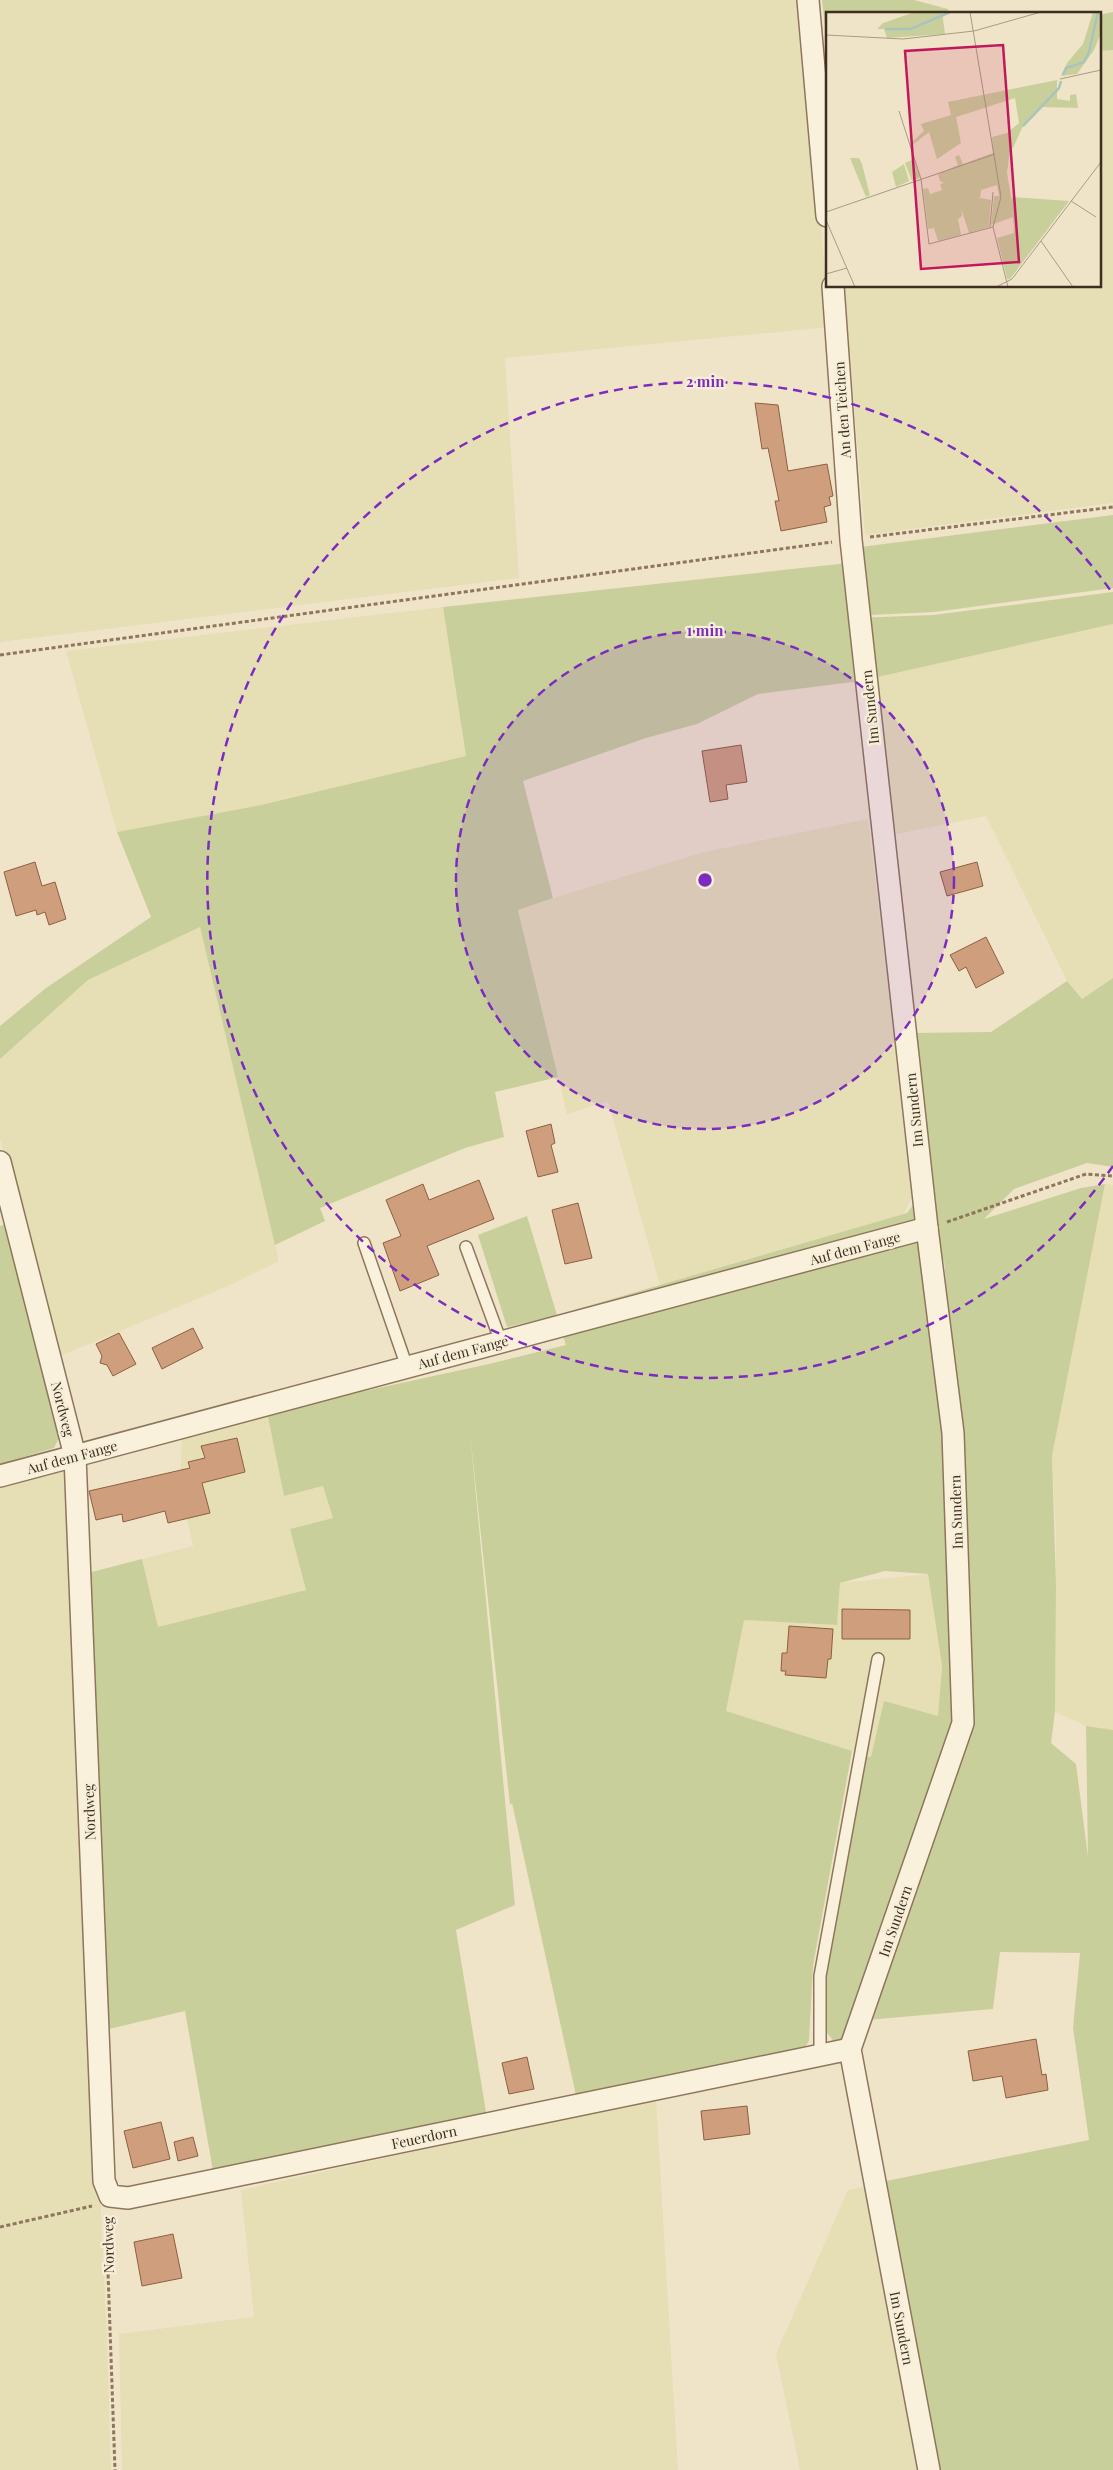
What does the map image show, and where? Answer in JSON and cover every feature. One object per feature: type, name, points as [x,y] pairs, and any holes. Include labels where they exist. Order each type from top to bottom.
[{"type":"street","points":[[808,0],[826,205]]},
{"type":"street","name":"An den Teichen","points":[[833,288],[851,537]]},
{"type":"street","name":"Im Sundern","points":[[851,537],[927,1228],[953,1433],[964,1723],[850,2049],[929,2470]]},
{"type":"street","name":"Nordweg","points":[[0,1162],[75,1456],[104,2181],[110,2196]]},
{"type":"street","name":"Auf dem Fange","points":[[0,1476],[927,1228]]},
{"type":"street","name":"Feuerdorn","points":[[110,2196],[128,2198],[850,2049]]},
{"type":"lane","points":[[364,1243],[407,1367]]},
{"type":"lane","points":[[466,1247],[501,1342]]},
{"type":"lane","points":[[820,2056],[820,1976],[878,1659]]},
{"type":"path","points":[[0,655],[851,537],[1113,507]]},
{"type":"path","points":[[927,1228],[1086,1174],[1113,1176]]},
{"type":"path","points":[[0,2227],[86,2209],[110,2196]]},
{"type":"path","name":"Nordweg","points":[[110,2196],[106,2218],[115,2470]]},
{"type":"shaded area","points":[[0,0],[800,0],[830,327],[505,358],[519,578],[0,642]]},
{"type":"shaded area","points":[[1113,50],[1113,503],[865,535],[844,288],[1100,288],[1100,51]]},
{"type":"shaded area","points":[[443,607],[466,756],[261,805],[117,832],[66,651]]},
{"type":"shaded area","points":[[1113,624],[1113,978],[1082,999],[1067,981],[986,816],[887,836],[873,678]]},
{"type":"shaded area","points":[[868,819],[913,1194],[904,1214],[660,1285],[608,1101],[567,1114],[518,909],[704,852]]},
{"type":"shaded area","points":[[200,927],[279,1261],[226,1287],[55,1358],[0,1139],[0,1059],[88,980]]},
{"type":"shaded area","points":[[1105,1184],[1113,1185],[1113,1730],[1086,1726],[1055,1712],[1056,1537],[1052,1456]]},
{"type":"shaded area","points":[[267,1412],[284,1496],[324,1486],[333,1518],[290,1529],[306,1590],[158,1627],[142,1559],[193,1546],[180,1487],[182,1434]]},
{"type":"shaded area","points":[[65,1470],[107,2337],[111,2470],[0,2470],[0,1487]]},
{"type":"shaded area","points":[[928,1574],[942,1666],[938,1716],[871,1757],[726,1711],[744,1620],[837,1625],[840,1583]]},
{"type":"shaded area","points":[[656,2098],[678,2470],[122,2470],[119,2334],[254,2317],[241,2190]]},
{"type":"shaded area","points":[[864,2187],[917,2470],[800,2470],[776,2354],[848,2190]]},
{"type":"green space","points":[[822,0],[914,0],[948,9],[949,12],[826,12],[826,35]]},
{"type":"green space","points":[[1113,12],[1113,50],[1100,51],[1100,15]]},
{"type":"green space","points":[[1113,515],[1113,588],[934,612],[870,615],[860,547]]},
{"type":"green space","points":[[848,563],[854,618],[933,615],[1113,592],[1113,624],[860,681],[758,694],[697,724],[646,738],[523,781],[553,898],[518,910],[558,1077],[495,1092],[504,1137],[465,1148],[320,1208],[325,1221],[275,1245],[200,927],[88,980],[0,1059],[0,1026],[46,988],[151,917],[117,832],[261,805],[466,756],[443,607]]},
{"type":"green space","points":[[1113,978],[1113,1167],[1087,1163],[1014,1189],[984,1219],[1081,1188],[1105,1184],[1052,1456],[1056,1586],[1055,1712],[1051,1743],[1076,1764],[1088,1857],[1086,1726],[1113,1730],[1113,2470],[939,2470],[886,2181],[1089,2140],[1073,2028],[1080,1953],[1000,1952],[993,2009],[867,2020],[854,2018],[837,2045],[827,2033],[825,1981],[863,1756],[871,1757],[884,1701],[938,1716],[942,1666],[928,1574],[885,1571],[840,1583],[837,1625],[744,1620],[726,1711],[852,1751],[813,1966],[809,2041],[801,2053],[577,2100],[512,1803],[510,1805],[470,1433],[515,1905],[456,1930],[487,2118],[213,2171],[185,2011],[109,2029],[88,1573],[142,1559],[158,1627],[306,1590],[290,1529],[333,1518],[323,1486],[284,1496],[267,1412],[489,1364],[566,1345],[556,1316],[507,1327],[478,1235],[527,1216],[557,1315],[907,1213],[932,1181],[912,1033],[991,1032],[1067,981],[1082,999]],"holes":[[[944,1260],[960,1441],[929,1281]]]},
{"type":"green space","points":[[10,1222],[61,1434],[54,1448],[0,1464],[0,1226]]},
{"type":"building","points":[[755,403],[778,405],[788,471],[827,464],[833,496],[829,497],[831,505],[824,507],[827,522],[781,531],[775,501],[779,501],[768,448],[762,449]]},
{"type":"building","points":[[741,745],[747,782],[726,785],[728,799],[710,802],[702,751]]},
{"type":"building","points":[[35,862],[42,886],[55,882],[66,919],[49,925],[45,912],[37,915],[36,910],[16,916],[4,872]]},
{"type":"building","points":[[977,862],[983,886],[947,896],[940,872]]},
{"type":"building","points":[[986,937],[1004,973],[976,988],[966,967],[959,971],[950,955]]},
{"type":"building","points":[[551,1124],[555,1143],[551,1145],[558,1172],[538,1177],[526,1131]]},
{"type":"building","points":[[479,1180],[494,1219],[427,1246],[439,1275],[400,1291],[383,1243],[401,1236],[386,1200],[423,1184],[429,1200]]},
{"type":"building","points":[[578,1203],[592,1258],[565,1264],[552,1210]]},
{"type":"building","points":[[193,1328],[203,1348],[162,1369],[152,1348]]},
{"type":"building","points":[[119,1333],[136,1364],[113,1376],[107,1365],[100,1363],[102,1356],[96,1344]]},
{"type":"building","points":[[237,1438],[245,1472],[202,1483],[210,1513],[168,1523],[165,1511],[123,1522],[122,1514],[96,1520],[89,1491],[190,1468],[188,1462],[205,1458],[201,1446]]},
{"type":"building","points":[[842,1609],[910,1610],[910,1639],[842,1639]]},
{"type":"building","points":[[789,1626],[833,1629],[831,1659],[828,1659],[826,1678],[785,1675],[786,1671],[781,1671],[782,1653],[787,1653]]},
{"type":"building","points":[[1036,2039],[1042,2075],[1046,2074],[1048,2090],[1006,2098],[1002,2076],[973,2081],[968,2051]]},
{"type":"building","points":[[527,2057],[534,2089],[509,2094],[502,2063]]},
{"type":"building","points":[[747,2106],[750,2134],[704,2140],[701,2111]]},
{"type":"building","points":[[161,2122],[170,2159],[133,2168],[124,2131]]},
{"type":"building","points":[[193,2137],[198,2156],[178,2161],[174,2142]]},
{"type":"building","points":[[173,2234],[182,2278],[142,2286],[134,2242]]}]
